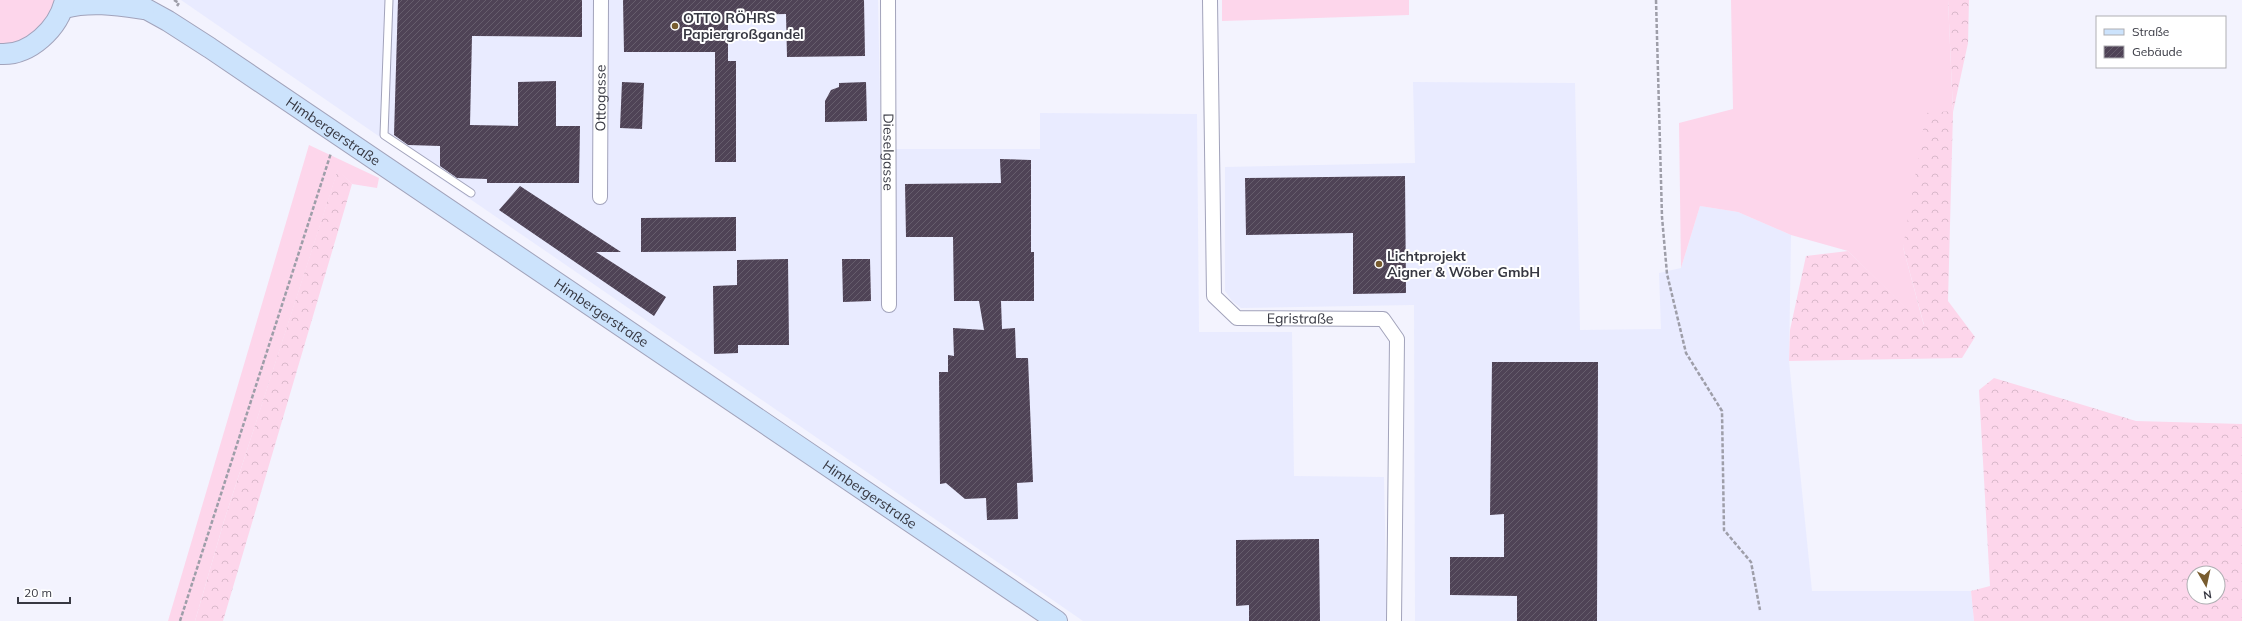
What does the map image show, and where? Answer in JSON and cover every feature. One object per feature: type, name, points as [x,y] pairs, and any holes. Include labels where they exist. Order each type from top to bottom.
[{"type":"street","name":"Ottogasse","points":[[600,197],[601,0]]},
{"type":"street","name":"Dieselgasse","points":[[888,0],[889,305]]},
{"type":"street","name":"Egristraße","points":[[1210,0],[1214,296],[1237,318],[1383,319],[1397,338],[1394,621]]},
{"type":"street","name":"Himbergerstraße","points":[[65,4],[137,4],[168,20],[1057,621]]},
{"type":"street","points":[[0,54],[23,49],[40,40],[54,26],[65,4]]},
{"type":"lane","points":[[389,0],[384,135],[471,193]]},
{"type":"path","points":[[1656,0],[1662,217],[1667,274],[1686,353],[1722,411],[1724,530],[1751,562],[1760,610]]},
{"type":"path","points":[[180,621],[332,150]]},
{"type":"shaded area","points":[[181,0],[878,0],[881,149],[1040,149],[1040,113],[1197,114],[1199,332],[1292,332],[1294,476],[1384,477],[1387,621],[1083,621]]},
{"type":"shaded area","points":[[1413,82],[1575,83],[1580,330],[1661,329],[1659,273],[1681,268],[1700,206],[1738,212],[1791,235],[1789,361],[1812,591],[1971,591],[1974,621],[1415,621],[1414,305],[1241,308],[1232,301],[1225,291],[1225,167],[1415,163]]},
{"type":"green space","points":[[0,0],[58,0],[50,19],[19,43],[0,46]]},
{"type":"green space","points":[[1222,0],[1409,0],[1409,15],[1222,21]]},
{"type":"green space","points":[[1731,0],[1948,0],[1953,112],[1903,247],[1924,326],[1848,251],[1791,235],[1738,212],[1700,206],[1681,268],[1679,123],[1733,109]]},
{"type":"green space","points":[[1948,0],[1969,0],[1968,43],[1953,112],[1948,301],[1975,337],[1962,358],[1789,361],[1790,330],[1806,256],[1848,251],[1924,325],[1903,247],[1926,113],[1953,111]]},
{"type":"green space","points":[[309,145],[379,178],[377,188],[352,184],[338,170],[224,521],[195,621],[168,621]]},
{"type":"green space","points":[[338,169],[352,184],[223,621],[195,621],[224,521]]},
{"type":"green space","points":[[1994,378],[2136,421],[2242,424],[2242,621],[1974,621],[1971,591],[1990,586],[1979,390]]},
{"type":"building","points":[[398,0],[582,0],[582,37],[472,36],[470,125],[518,126],[518,82],[556,81],[556,126],[580,126],[579,183],[487,183],[487,179],[457,178],[440,166],[440,146],[408,145],[394,135]]},
{"type":"building","points":[[623,0],[864,0],[865,56],[787,57],[786,14],[728,15],[728,61],[736,61],[736,162],[715,162],[715,52],[624,52]]},
{"type":"building","points":[[622,82],[644,83],[642,129],[620,128]]},
{"type":"building","points":[[866,82],[867,121],[825,122],[825,101],[831,90],[839,87],[839,83]]},
{"type":"building","points":[[1000,159],[1031,160],[1031,252],[1034,252],[1034,301],[1001,301],[1002,329],[1015,328],[1016,358],[1028,358],[1033,482],[1017,483],[1018,519],[987,520],[986,498],[965,499],[946,483],[940,484],[939,372],[948,372],[948,355],[954,356],[953,328],[984,330],[979,301],[954,301],[953,237],[906,237],[905,184],[1001,183]]},
{"type":"building","name":"Lichtprojekt Aigner & Wöber GmbH","points":[[1405,176],[1406,293],[1353,294],[1353,233],[1246,235],[1245,178]]},
{"type":"building","points":[[520,186],[621,252],[596,252],[666,297],[654,316],[499,210]]},
{"type":"building","points":[[736,217],[736,251],[641,252],[641,218]]},
{"type":"building","points":[[788,259],[789,345],[738,345],[738,353],[714,354],[713,286],[737,285],[737,260]]},
{"type":"building","points":[[842,259],[870,259],[871,301],[843,302]]},
{"type":"building","points":[[1492,362],[1598,362],[1597,621],[1517,621],[1517,596],[1450,595],[1450,557],[1504,557],[1504,514],[1490,515]]},
{"type":"building","points":[[1319,539],[1320,621],[1249,621],[1249,605],[1236,606],[1236,540]]},
{"type":"place","name":"OTTO RÖHRS Papiergroßgandel","points":[[675,26]]},
{"type":"place","name":"Lichtprojekt Aigner & Wöber GmbH","points":[[1379,264]]}]
